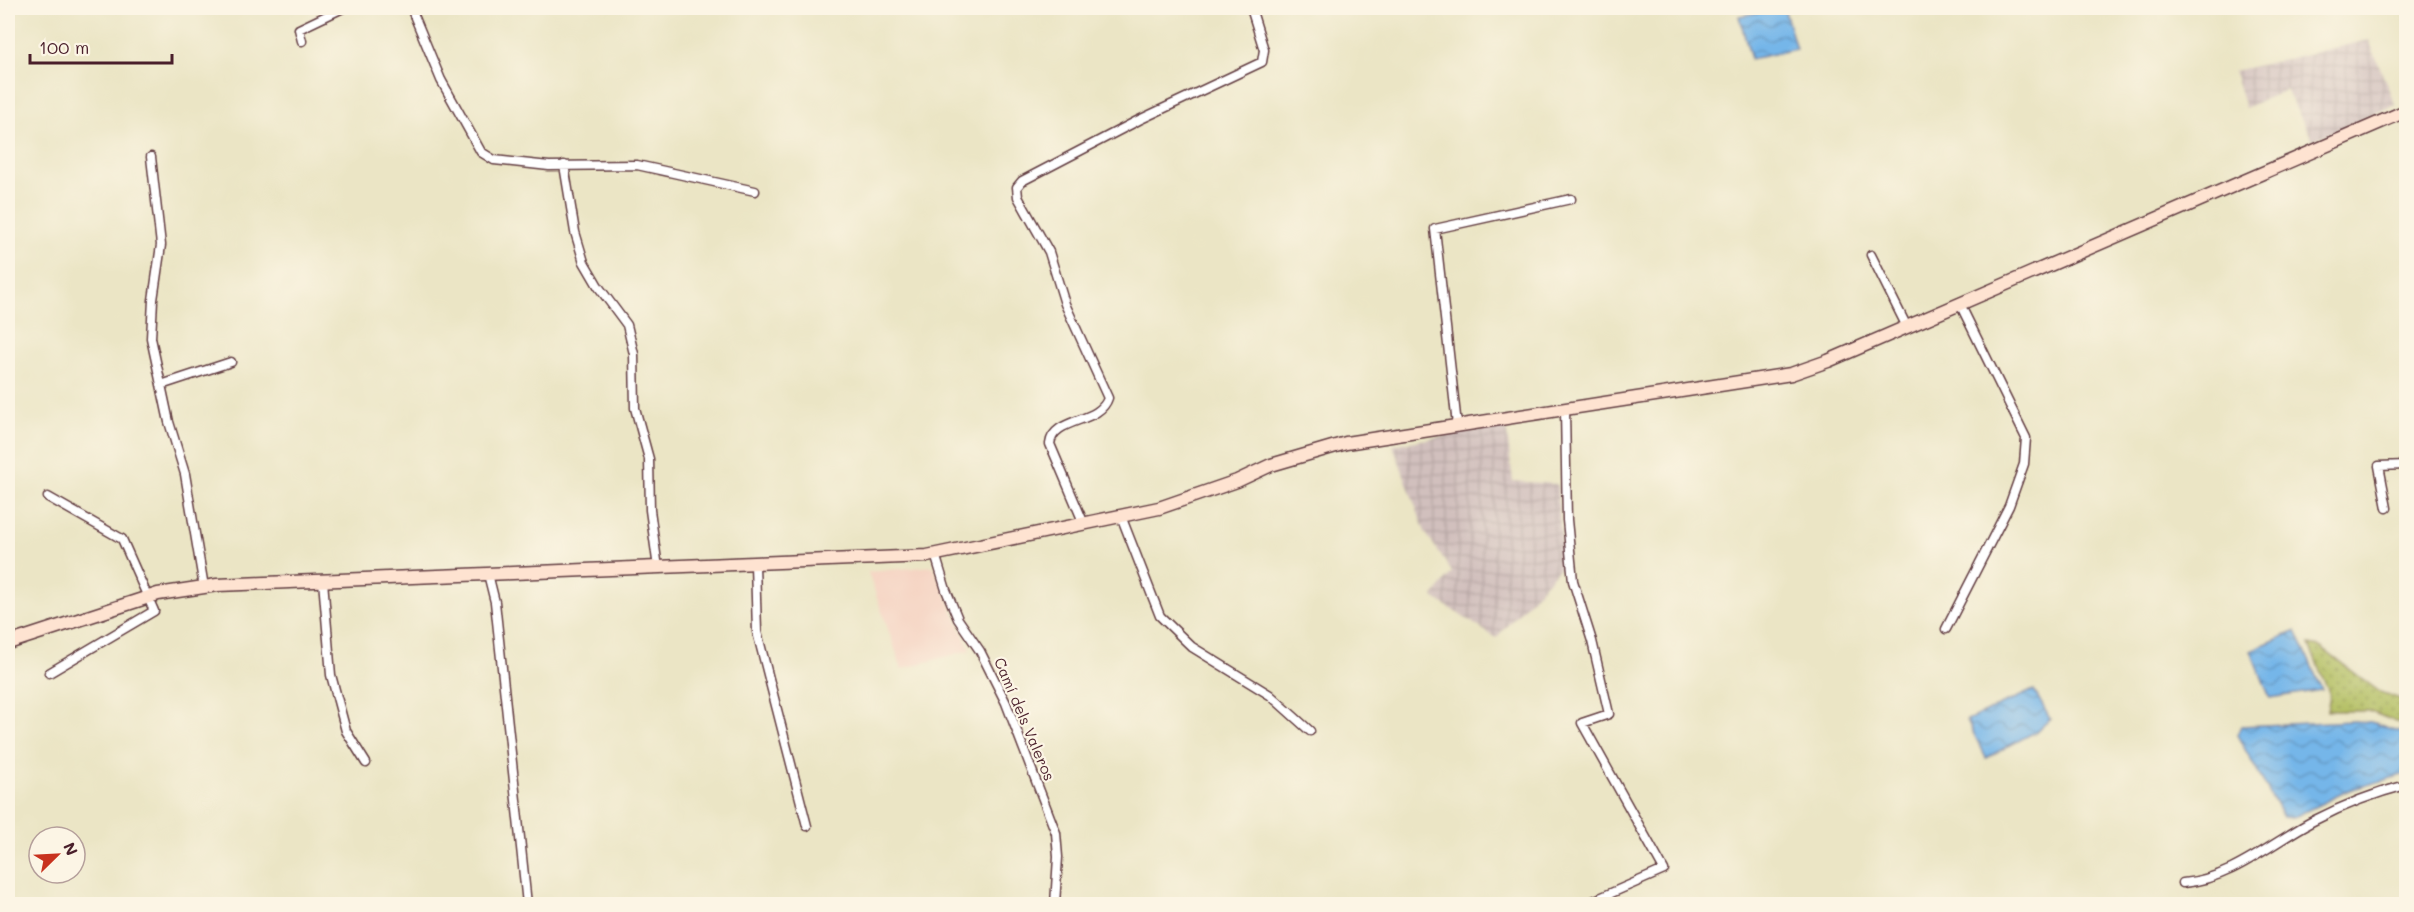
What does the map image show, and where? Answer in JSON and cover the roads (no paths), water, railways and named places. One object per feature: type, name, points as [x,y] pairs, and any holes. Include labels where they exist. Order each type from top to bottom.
[{"type":"main road","points":[[8,643],[150,597],[204,587],[323,580],[755,564],[935,554],[1121,516],[1195,496],[1311,451],[1356,441],[1791,374],[1828,361],[2406,111]]},
{"type":"street","points":[[302,41],[299,29],[343,8]]},
{"type":"street","points":[[411,8],[441,80],[481,152],[494,160],[564,165],[637,165],[755,191]]},
{"type":"street","points":[[1084,524],[1050,444],[1051,436],[1097,413],[1105,407],[1108,398],[1065,304],[1049,252],[1018,197],[1017,187],[1022,181],[1139,120],[1262,62],[1264,50],[1251,8]]},
{"type":"street","points":[[151,157],[161,245],[153,300],[152,338],[169,422],[185,474],[204,587]]},
{"type":"street","points":[[564,165],[575,231],[584,262],[598,286],[627,325],[630,335],[634,354],[635,408],[649,459],[650,510],[658,568]]},
{"type":"street","points":[[1456,425],[1435,229],[1571,199]]},
{"type":"street","points":[[1871,255],[1907,327]]},
{"type":"street","points":[[1946,629],[2009,506],[2024,464],[2026,438],[1960,304]]},
{"type":"street","points":[[161,385],[231,362]]},
{"type":"street","points":[[1565,410],[1567,520],[1573,581],[1592,641],[1609,714],[1582,723],[1664,870],[1586,904]]},
{"type":"street","points":[[2387,508],[2379,466],[2406,465]]},
{"type":"street","points":[[48,497],[122,539],[150,597],[154,611],[49,673]]},
{"type":"street","points":[[1121,516],[1160,616],[1192,647],[1270,695],[1310,731]]},
{"type":"street","name":"Camí dels Valeros","points":[[935,554],[958,619],[980,651],[1006,703],[1056,833],[1058,857],[1055,904]]},
{"type":"street","points":[[755,564],[756,632],[807,826]]},
{"type":"street","points":[[488,574],[495,602],[527,904]]},
{"type":"street","points":[[323,580],[331,675],[346,731],[366,763]]},
{"type":"street","points":[[2182,884],[2196,882],[2249,862],[2315,820],[2361,800],[2406,785]]},
{"type":"water","points":[[1784,8],[1796,49],[1751,59],[1739,16]]},
{"type":"water","points":[[2296,631],[2322,690],[2270,698],[2251,650]]},
{"type":"water","points":[[2034,690],[2050,719],[2037,731],[1986,758],[1967,720]]},
{"type":"water","points":[[2371,722],[2406,734],[2406,774],[2349,790],[2292,818],[2283,817],[2237,735],[2241,726]]}]
